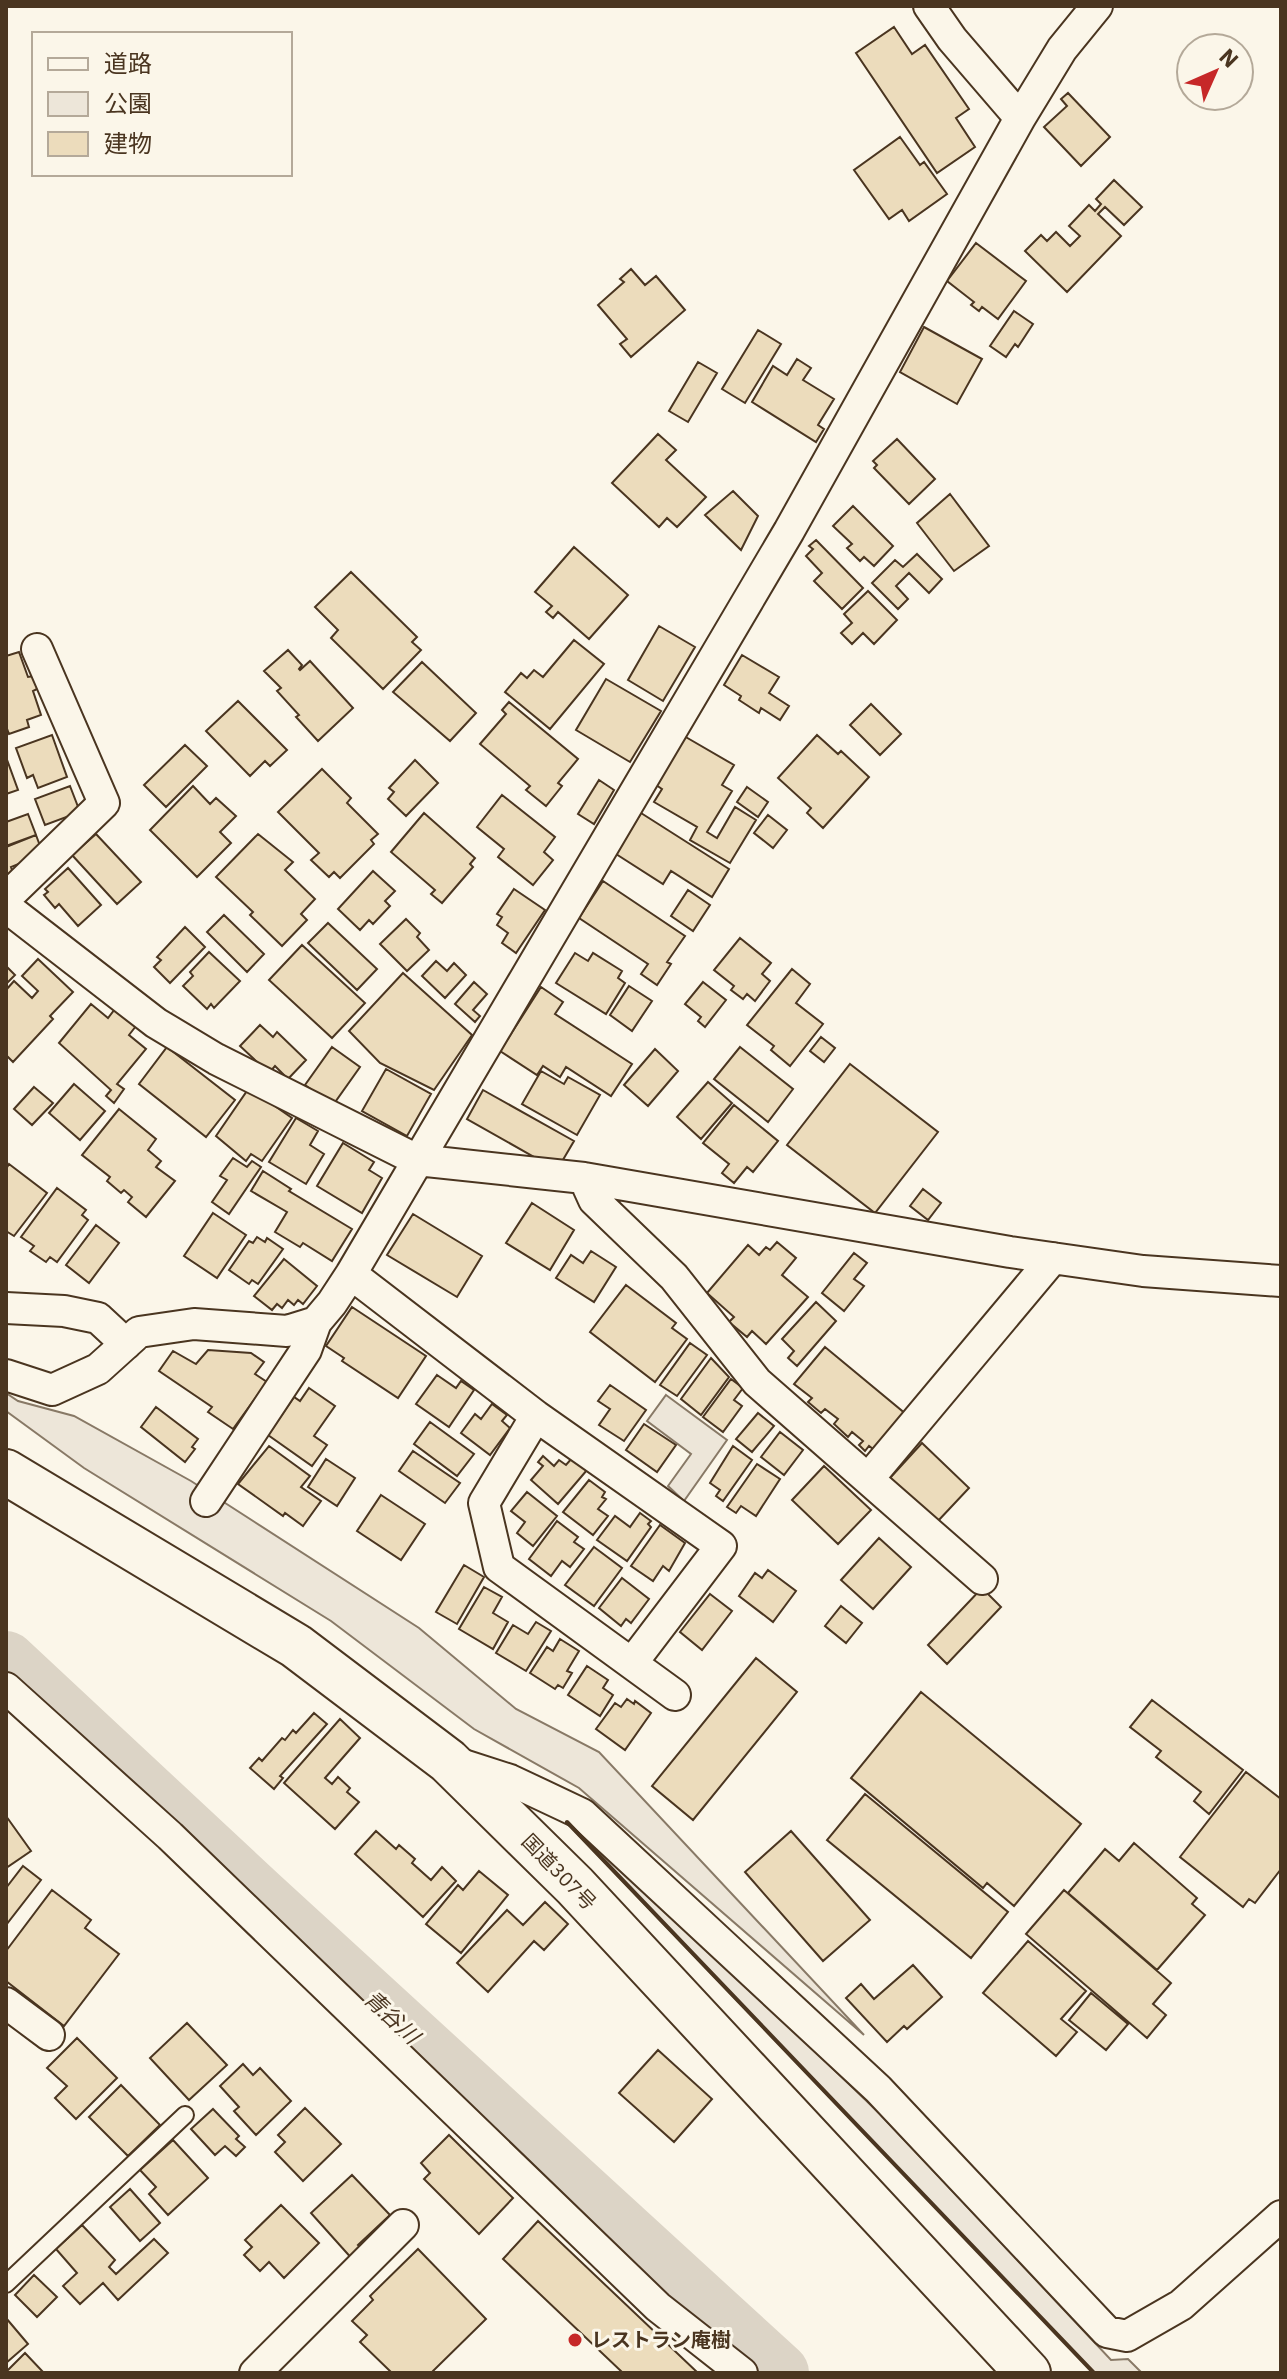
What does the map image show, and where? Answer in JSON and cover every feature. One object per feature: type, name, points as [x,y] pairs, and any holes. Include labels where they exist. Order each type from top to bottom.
[{"type":"highway","name":"国道307号","points":[[6,1472],[296,1646],[448,1761],[575,1886],[1028,2373]]},
{"type":"street","points":[[929,6],[952,39],[1020,118]]},
{"type":"street","points":[[206,1501],[306,1350],[316,1322],[351,1274],[781,544],[1020,118],[1062,49],[1097,6]]},
{"type":"street","points":[[6,898],[104,803],[37,649]]},
{"type":"street","points":[[6,907],[156,1023],[216,1059],[417,1160],[584,1178],[1143,1271],[1281,1281]]},
{"type":"street","points":[[584,1178],[594,1200],[674,1277],[757,1382],[982,1579]]},
{"type":"street","points":[[868,1479],[1053,1258]]},
{"type":"street","points":[[351,1274],[536,1416],[721,1546],[632,1663]]},
{"type":"street","points":[[6,1308],[64,1311],[98,1318],[126,1344]]},
{"type":"street","points":[[6,1375],[52,1390],[98,1369],[139,1332],[194,1324],[287,1331],[316,1322]]},
{"type":"street","points":[[536,1416],[484,1503],[499,1567],[675,1695]]},
{"type":"street","points":[[6,1688],[170,1836],[658,2307],[742,2373]]},
{"type":"street","points":[[448,1761],[510,1780],[582,1814],[878,2089],[1107,2332],[1127,2336],[1181,2305],[1281,2216]]},
{"type":"street","points":[[6,2003],[49,2035]]},
{"type":"street","points":[[255,2373],[403,2225]]},
{"type":"lane","points":[[6,2284],[185,2115]]},
{"type":"green space","points":[[6,1393],[18,1401],[74,1416],[191,1481],[419,1628],[516,1709],[599,1752],[864,2035],[579,1788],[474,1729],[331,1621],[84,1468],[6,1411]]},
{"type":"green space","points":[[666,1395],[727,1440],[684,1501],[668,1486],[691,1454],[647,1421]]},
{"type":"green space","points":[[567,1823],[603,1847],[879,2113],[1111,2360],[1128,2359],[1142,2373],[1094,2373]]},
{"type":"building","points":[[894,27],[912,54],[925,45],[969,109],[956,118],[975,147],[937,173],[856,53]]},
{"type":"building","points":[[1068,93],[1110,137],[1081,166],[1044,127],[1067,106],[1061,99]]},
{"type":"building","points":[[900,137],[920,165],[924,162],[947,194],[909,221],[902,210],[889,219],[854,170]]},
{"type":"building","points":[[1114,180],[1142,207],[1124,225],[1105,207],[1098,214],[1121,236],[1067,292],[1025,251],[1041,235],[1047,241],[1056,232],[1070,246],[1080,236],[1069,226],[1089,205],[1095,211],[1101,204],[1096,199]]},
{"type":"building","points":[[976,243],[1026,281],[998,319],[982,307],[979,311],[971,305],[974,302],[947,281]]},
{"type":"building","points":[[631,269],[645,285],[656,276],[685,310],[631,357],[620,344],[627,339],[598,305],[624,282],[620,279]]},
{"type":"building","points":[[1014,311],[1033,324],[1018,347],[1015,344],[1006,357],[990,346]]},
{"type":"building","points":[[924,327],[982,359],[957,404],[900,372]]},
{"type":"building","points":[[758,330],[781,344],[745,403],[722,389]]},
{"type":"building","points":[[797,359],[811,368],[803,380],[834,399],[818,425],[824,429],[816,442],[752,402],[773,366],[787,375]]},
{"type":"building","points":[[698,362],[717,373],[688,422],[669,411]]},
{"type":"building","points":[[658,434],[676,450],[666,460],[706,497],[677,527],[667,518],[659,527],[612,483]]},
{"type":"building","points":[[897,439],[935,479],[909,504],[874,468],[877,465],[873,461]]},
{"type":"building","points":[[733,491],[758,516],[741,550],[705,515]]},
{"type":"building","points":[[950,494],[989,546],[954,571],[917,523]]},
{"type":"building","points":[[853,506],[893,546],[874,566],[864,557],[860,561],[847,548],[852,544],[833,526]]},
{"type":"building","points":[[816,540],[863,588],[842,609],[814,581],[822,573],[806,556],[813,549],[809,546]]},
{"type":"building","points":[[574,547],[628,595],[589,639],[558,612],[553,618],[546,612],[552,606],[535,592]]},
{"type":"building","points":[[917,554],[942,579],[929,593],[909,573],[896,586],[908,599],[898,609],[872,583],[895,560],[903,567]]},
{"type":"building","points":[[351,572],[417,637],[412,642],[421,650],[383,689],[331,638],[338,630],[315,607]]},
{"type":"building","points":[[868,591],[897,620],[874,644],[863,633],[852,644],[841,633],[852,623],[844,614]]},
{"type":"building","points":[[659,626],[695,647],[663,701],[628,680]]},
{"type":"building","points":[[574,640],[604,664],[550,729],[505,692],[521,673],[527,678],[534,670],[543,677]]},
{"type":"building","points":[[288,650],[302,665],[300,670],[310,661],[353,708],[318,741],[277,691],[281,688],[264,671]]},
{"type":"building","points":[[19,652],[28,677],[34,676],[39,688],[33,691],[41,715],[27,720],[29,727],[9,734],[6,726],[6,656]]},
{"type":"building","points":[[742,655],[779,677],[769,693],[789,706],[780,720],[761,708],[759,713],[724,685]]},
{"type":"building","points":[[422,662],[476,713],[450,741],[393,692]]},
{"type":"building","points":[[606,679],[661,711],[630,762],[576,730]]},
{"type":"building","points":[[238,701],[287,750],[270,766],[265,761],[250,776],[206,731]]},
{"type":"building","points":[[509,702],[578,759],[558,783],[562,786],[546,806],[526,790],[530,786],[480,744],[506,714],[502,710]]},
{"type":"building","points":[[871,704],[901,734],[880,755],[850,725]]},
{"type":"building","points":[[52,735],[67,777],[38,788],[33,775],[27,778],[16,748]]},
{"type":"building","points":[[817,735],[838,754],[841,751],[869,777],[823,828],[807,813],[811,808],[778,778]]},
{"type":"building","points":[[684,736],[734,765],[722,785],[732,791],[707,832],[717,838],[735,807],[756,820],[730,863],[690,840],[697,827],[654,802],[662,789],[656,785]]},
{"type":"building","points":[[185,745],[207,766],[166,807],[144,785]]},
{"type":"building","points":[[6,757],[18,790],[6,794]]},
{"type":"building","points":[[415,760],[438,783],[406,816],[388,799],[394,792],[389,788]]},
{"type":"building","points":[[322,769],[351,798],[347,803],[378,834],[371,840],[374,844],[340,878],[334,872],[329,877],[311,860],[319,853],[278,812]]},
{"type":"building","points":[[599,780],[614,790],[594,824],[578,814]]},
{"type":"building","points":[[70,786],[80,812],[45,825],[35,799]]},
{"type":"building","points":[[193,786],[210,804],[216,798],[236,816],[220,832],[231,843],[197,877],[150,830]]},
{"type":"building","points":[[747,787],[768,802],[758,817],[737,802]]},
{"type":"building","points":[[502,795],[555,837],[544,852],[553,860],[533,885],[498,857],[504,849],[477,827]]},
{"type":"building","points":[[424,813],[475,858],[470,864],[473,867],[442,903],[431,894],[435,890],[391,852]]},
{"type":"building","points":[[641,813],[729,869],[712,897],[671,871],[663,884],[616,854]]},
{"type":"building","points":[[28,814],[36,835],[6,846],[6,822]]},
{"type":"building","points":[[768,815],[787,830],[773,848],[754,833]]},
{"type":"building","points":[[96,834],[141,882],[117,904],[72,855]]},
{"type":"building","points":[[258,834],[293,862],[285,870],[315,899],[301,914],[307,920],[282,946],[250,915],[253,912],[216,877]]},
{"type":"building","points":[[36,835],[43,854],[11,867],[14,876],[6,879],[6,847]]},
{"type":"building","points":[[68,868],[101,905],[78,926],[59,904],[55,908],[44,895],[48,892],[45,889]]},
{"type":"building","points":[[373,871],[395,891],[385,901],[390,906],[373,924],[369,920],[360,930],[338,909]]},
{"type":"building","points":[[603,881],[685,936],[667,962],[671,964],[657,985],[641,974],[648,964],[579,918]]},
{"type":"building","points":[[514,889],[545,910],[516,953],[502,943],[508,933],[497,925],[502,917],[497,914]]},
{"type":"building","points":[[688,890],[710,905],[693,931],[671,916]]},
{"type":"building","points":[[224,915],[264,954],[247,972],[207,932]]},
{"type":"building","points":[[406,919],[420,933],[417,937],[429,950],[407,971],[380,944]]},
{"type":"building","points":[[328,923],[377,969],[357,990],[308,943]]},
{"type":"building","points":[[185,927],[205,947],[170,983],[154,967],[161,960],[157,957]]},
{"type":"building","points":[[740,938],[771,963],[762,974],[770,981],[755,1001],[747,994],[743,999],[731,990],[734,986],[714,970]]},
{"type":"building","points":[[302,945],[365,1003],[332,1038],[269,980]]},
{"type":"building","points":[[209,952],[240,981],[214,1008],[211,1004],[207,1009],[183,986],[193,976],[190,972]]},
{"type":"building","points":[[575,953],[588,961],[593,953],[622,971],[618,978],[625,983],[606,1014],[556,983]]},
{"type":"building","points":[[38,959],[73,992],[13,1062],[6,1055],[6,990],[14,981],[32,998],[38,991],[22,976]]},
{"type":"building","points":[[436,961],[447,971],[454,963],[466,975],[445,998],[422,976]]},
{"type":"building","points":[[6,966],[15,975],[6,984]]},
{"type":"building","points":[[792,969],[810,984],[796,1003],[823,1024],[790,1066],[771,1050],[774,1046],[747,1025]]},
{"type":"building","points":[[403,973],[472,1035],[434,1090],[380,1063],[349,1031]]},
{"type":"building","points":[[474,982],[487,994],[473,1010],[480,1016],[475,1022],[455,1004]]},
{"type":"building","points":[[703,982],[726,1000],[705,1027],[698,1021],[701,1017],[685,1004]]},
{"type":"building","points":[[629,986],[652,1001],[632,1031],[610,1015]]},
{"type":"building","points":[[541,987],[563,1002],[555,1014],[632,1064],[611,1096],[566,1067],[560,1077],[543,1066],[537,1075],[500,1051]]},
{"type":"building","points":[[91,1004],[108,1018],[115,1009],[136,1026],[129,1035],[146,1049],[117,1084],[124,1089],[114,1103],[106,1096],[111,1090],[59,1043]]},
{"type":"building","points":[[260,1025],[273,1037],[277,1032],[306,1060],[288,1079],[275,1066],[269,1073],[240,1046]]},
{"type":"building","points":[[821,1037],[835,1048],[824,1062],[810,1051]]},
{"type":"building","points":[[167,1047],[235,1100],[206,1137],[139,1084]]},
{"type":"building","points":[[332,1047],[360,1067],[333,1105],[305,1085]]},
{"type":"building","points":[[740,1047],[793,1089],[768,1122],[714,1079]]},
{"type":"building","points":[[655,1049],[678,1071],[648,1106],[624,1085]]},
{"type":"building","points":[[850,1064],[938,1132],[875,1213],[787,1145]]},
{"type":"building","points":[[386,1069],[431,1094],[407,1136],[362,1111]]},
{"type":"building","points":[[541,1071],[564,1084],[568,1077],[600,1095],[577,1135],[522,1104]]},
{"type":"building","points":[[708,1082],[732,1103],[701,1139],[677,1117]]},
{"type":"building","points":[[74,1084],[105,1111],[80,1140],[49,1113]]},
{"type":"building","points":[[34,1087],[53,1103],[32,1125],[14,1109]]},
{"type":"building","points":[[249,1088],[292,1118],[262,1161],[251,1154],[246,1161],[216,1136]]},
{"type":"building","points":[[483,1090],[574,1141],[557,1170],[467,1119]]},
{"type":"building","points":[[734,1105],[778,1141],[753,1172],[747,1167],[734,1183],[722,1173],[729,1164],[703,1143]]},
{"type":"building","points":[[119,1109],[156,1139],[148,1150],[161,1161],[156,1167],[175,1181],[146,1217],[128,1202],[132,1197],[124,1190],[121,1193],[107,1181],[110,1177],[82,1155]]},
{"type":"building","points":[[296,1118],[318,1131],[310,1145],[324,1154],[306,1184],[269,1162]]},
{"type":"building","points":[[343,1143],[374,1162],[369,1170],[382,1178],[362,1213],[317,1186]]},
{"type":"building","points":[[233,1158],[247,1167],[252,1161],[261,1167],[229,1214],[212,1202],[227,1180],[220,1176]]},
{"type":"building","points":[[9,1164],[47,1193],[14,1236],[6,1231],[6,1169]]},
{"type":"building","points":[[263,1171],[291,1189],[289,1191],[352,1229],[332,1261],[303,1243],[300,1247],[275,1232],[287,1212],[251,1191]]},
{"type":"building","points":[[57,1188],[86,1210],[82,1215],[88,1220],[57,1262],[50,1257],[46,1262],[30,1251],[34,1246],[21,1237]]},
{"type":"building","points":[[923,1189],[941,1203],[928,1220],[910,1206]]},
{"type":"building","points":[[532,1203],[574,1230],[550,1270],[506,1243]]},
{"type":"building","points":[[213,1213],[246,1235],[217,1278],[184,1256]]},
{"type":"building","points":[[413,1214],[482,1256],[457,1297],[387,1255]]},
{"type":"building","points":[[96,1225],[119,1243],[89,1283],[66,1265]]},
{"type":"building","points":[[257,1237],[265,1242],[267,1238],[283,1249],[258,1284],[252,1280],[249,1284],[229,1270],[249,1241],[253,1243]]},
{"type":"building","points":[[777,1242],[796,1258],[782,1275],[808,1297],[766,1344],[752,1331],[747,1337],[729,1322],[734,1317],[707,1293],[748,1245],[759,1255]]},
{"type":"building","points":[[591,1251],[616,1267],[594,1302],[556,1278],[571,1255],[583,1263]]},
{"type":"building","points":[[854,1253],[867,1263],[854,1279],[864,1286],[844,1311],[822,1293]]},
{"type":"building","points":[[284,1259],[317,1286],[303,1304],[298,1300],[294,1305],[288,1300],[282,1308],[277,1304],[272,1310],[254,1296]]},
{"type":"building","points":[[626,1285],[676,1323],[672,1328],[687,1339],[655,1382],[590,1332]]},
{"type":"building","points":[[816,1302],[836,1321],[797,1366],[788,1358],[794,1351],[782,1339]]},
{"type":"building","points":[[352,1307],[426,1356],[398,1398],[342,1361],[344,1358],[326,1346]]},
{"type":"building","points":[[690,1343],[707,1355],[677,1396],[660,1385]]},
{"type":"building","points":[[825,1347],[907,1415],[877,1452],[869,1446],[865,1451],[859,1445],[863,1441],[852,1432],[848,1437],[834,1424],[838,1419],[825,1409],[821,1413],[808,1402],[812,1398],[794,1384]]},
{"type":"building","points":[[208,1350],[251,1353],[264,1362],[255,1374],[267,1382],[233,1429],[208,1412],[212,1407],[159,1371],[173,1351],[196,1364]]},
{"type":"building","points":[[711,1358],[729,1377],[701,1415],[681,1399]]},
{"type":"building","points":[[437,1375],[456,1388],[461,1381],[474,1390],[449,1427],[416,1404]]},
{"type":"building","points":[[731,1379],[743,1388],[734,1400],[742,1406],[723,1432],[703,1417]]},
{"type":"building","points":[[610,1385],[646,1410],[624,1441],[599,1425],[610,1409],[598,1401]]},
{"type":"building","points":[[309,1388],[335,1406],[314,1436],[327,1445],[312,1466],[268,1435],[294,1397],[300,1401]]},
{"type":"building","points":[[492,1404],[507,1415],[502,1421],[510,1428],[490,1455],[461,1433],[475,1414],[481,1419]]},
{"type":"building","points":[[156,1407],[198,1439],[185,1462],[141,1427]]},
{"type":"building","points":[[758,1413],[774,1426],[752,1452],[736,1439]]},
{"type":"building","points":[[430,1422],[474,1454],[457,1476],[414,1444]]},
{"type":"building","points":[[644,1424],[676,1445],[657,1472],[626,1450]]},
{"type":"building","points":[[780,1432],[803,1450],[784,1475],[761,1457]]},
{"type":"building","points":[[922,1443],[969,1488],[937,1522],[890,1478]]},
{"type":"building","points":[[269,1446],[310,1476],[301,1487],[321,1501],[303,1526],[285,1513],[283,1516],[238,1484]]},
{"type":"building","points":[[733,1446],[752,1460],[723,1501],[716,1496],[720,1490],[710,1483]]},
{"type":"building","points":[[413,1451],[460,1483],[445,1503],[399,1471]]},
{"type":"building","points":[[543,1456],[554,1466],[559,1460],[566,1465],[573,1457],[587,1470],[558,1504],[531,1480],[543,1466],[538,1462]]},
{"type":"building","points":[[326,1459],[355,1478],[337,1506],[308,1487]]},
{"type":"building","points":[[757,1464],[780,1479],[756,1516],[741,1506],[736,1513],[727,1507]]},
{"type":"building","points":[[824,1466],[871,1510],[838,1544],[792,1500]]},
{"type":"building","points":[[589,1480],[605,1492],[602,1497],[606,1499],[598,1509],[608,1516],[593,1535],[563,1512]]},
{"type":"building","points":[[527,1492],[557,1516],[533,1546],[517,1533],[525,1522],[511,1511]]},
{"type":"building","points":[[381,1495],[425,1524],[401,1560],[357,1531]]},
{"type":"building","points":[[640,1513],[651,1521],[648,1524],[651,1527],[627,1561],[597,1540],[615,1516],[630,1527]]},
{"type":"building","points":[[557,1521],[578,1537],[574,1542],[584,1549],[570,1567],[562,1561],[551,1576],[529,1559]]},
{"type":"building","points":[[660,1525],[685,1543],[669,1571],[663,1566],[653,1581],[631,1566]]},
{"type":"building","points":[[879,1538],[911,1567],[873,1609],[841,1580]]},
{"type":"building","points":[[594,1547],[622,1568],[594,1606],[565,1585]]},
{"type":"building","points":[[464,1565],[484,1577],[457,1624],[436,1612]]},
{"type":"building","points":[[768,1570],[796,1591],[773,1622],[739,1596],[755,1573],[762,1578]]},
{"type":"building","points":[[622,1578],[649,1599],[631,1623],[626,1619],[621,1626],[599,1608]]},
{"type":"building","points":[[484,1587],[502,1597],[493,1613],[508,1622],[493,1649],[459,1629]]},
{"type":"building","points":[[982,1588],[1001,1607],[947,1664],[928,1645]]},
{"type":"building","points":[[710,1594],[732,1611],[702,1650],[680,1632]]},
{"type":"building","points":[[841,1606],[862,1623],[846,1643],[825,1626]]},
{"type":"building","points":[[536,1622],[551,1631],[526,1671],[496,1653],[513,1625],[528,1634]]},
{"type":"building","points":[[560,1639],[579,1651],[567,1671],[572,1673],[563,1688],[558,1685],[555,1689],[530,1673],[547,1647],[553,1651]]},
{"type":"building","points":[[756,1658],[797,1692],[693,1820],[652,1786]]},
{"type":"building","points":[[587,1666],[608,1680],[603,1688],[613,1695],[600,1716],[568,1695]]},
{"type":"building","points":[[921,1692],[1081,1824],[1014,1906],[987,1883],[983,1888],[851,1778]]},
{"type":"building","points":[[627,1699],[651,1713],[625,1750],[596,1729],[615,1703],[621,1707]]},
{"type":"building","points":[[1152,1700],[1243,1770],[1209,1814],[1194,1801],[1201,1792],[1156,1757],[1161,1751],[1130,1727]]},
{"type":"building","points":[[314,1713],[327,1724],[280,1776],[283,1778],[274,1789],[250,1768],[259,1758],[262,1761],[282,1738],[285,1740],[293,1730],[296,1733]]},
{"type":"building","points":[[340,1719],[360,1738],[325,1778],[332,1784],[338,1777],[350,1788],[347,1792],[359,1802],[335,1829],[284,1783]]},
{"type":"building","points":[[1246,1772],[1281,1799],[1281,1869],[1255,1903],[1249,1899],[1243,1907],[1180,1857]]},
{"type":"building","points":[[865,1794],[1008,1912],[971,1958],[827,1840]]},
{"type":"building","points":[[6,1816],[31,1851],[6,1868]]},
{"type":"building","points":[[376,1831],[396,1849],[399,1845],[415,1859],[412,1863],[431,1880],[442,1867],[456,1881],[423,1917],[355,1854]]},
{"type":"building","points":[[791,1831],[870,1920],[823,1961],[745,1872]]},
{"type":"building","points":[[1134,1843],[1197,1898],[1192,1904],[1205,1915],[1157,1970],[1068,1893],[1105,1849],[1119,1861]]},
{"type":"building","points":[[23,1866],[41,1880],[6,1925],[6,1888]]},
{"type":"building","points":[[479,1871],[508,1895],[461,1953],[426,1924],[458,1885],[463,1890]]},
{"type":"building","points":[[52,1890],[91,1920],[85,1928],[119,1954],[64,2026],[6,1981],[6,1951]]},
{"type":"building","points":[[1064,1890],[1171,1983],[1153,2004],[1166,2015],[1147,2038],[1026,1934]]},
{"type":"building","points":[[545,1902],[568,1924],[544,1950],[534,1941],[488,1992],[457,1963],[507,1910],[523,1925]]},
{"type":"building","points":[[1028,1941],[1086,1991],[1061,2019],[1077,2032],[1056,2056],[983,1993]]},
{"type":"building","points":[[913,1965],[942,1997],[907,2029],[904,2026],[887,2042],[846,1998],[861,1984],[874,1999]]},
{"type":"building","points":[[1091,1993],[1128,2024],[1106,2050],[1069,2020]]},
{"type":"building","points":[[187,2023],[227,2065],[189,2100],[150,2058]]},
{"type":"building","points":[[77,2038],[117,2078],[76,2119],[55,2098],[67,2086],[47,2068]]},
{"type":"building","points":[[658,2050],[712,2099],[674,2142],[619,2093]]},
{"type":"building","points":[[243,2064],[253,2075],[260,2068],[291,2101],[256,2135],[234,2111],[239,2107],[220,2086]]},
{"type":"building","points":[[121,2085],[160,2125],[128,2156],[89,2117]]},
{"type":"building","points":[[305,2108],[341,2144],[303,2181],[275,2152],[285,2142],[278,2135]]},
{"type":"building","points":[[213,2109],[239,2136],[236,2139],[245,2147],[236,2156],[225,2146],[215,2155],[191,2129]]},
{"type":"building","points":[[449,2135],[513,2198],[479,2234],[424,2179],[430,2173],[421,2163]]},
{"type":"building","points":[[173,2140],[208,2178],[168,2215],[149,2194],[156,2187],[140,2170]]},
{"type":"building","points":[[352,2175],[390,2215],[358,2245],[365,2251],[354,2261],[311,2213]]},
{"type":"building","points":[[130,2189],[160,2223],[140,2241],[110,2207]]},
{"type":"building","points":[[281,2205],[319,2243],[284,2278],[269,2262],[260,2271],[244,2255],[252,2247],[245,2240]]},
{"type":"building","points":[[538,2221],[698,2373],[623,2373],[503,2259]]},
{"type":"building","points":[[82,2225],[115,2260],[109,2267],[116,2274],[154,2239],[168,2253],[118,2300],[103,2283],[80,2304],[63,2286],[77,2273],[56,2249]]},
{"type":"building","points":[[418,2249],[486,2319],[431,2373],[392,2373],[360,2342],[367,2335],[352,2321],[373,2300],[370,2296]]},
{"type":"building","points":[[34,2275],[57,2297],[37,2317],[15,2295]]},
{"type":"building","points":[[6,2318],[28,2344],[6,2363]]},
{"type":"building","points":[[25,2353],[44,2373],[6,2373],[6,2372]]},
{"type":"waterway","name":"青谷川","points":[[6,1661],[779,2373]]},
{"type":"wall","points":[[567,1822],[1094,2373]]},
{"type":"place","name":"レストラン庵樹","points":[[575,2340]]}]
